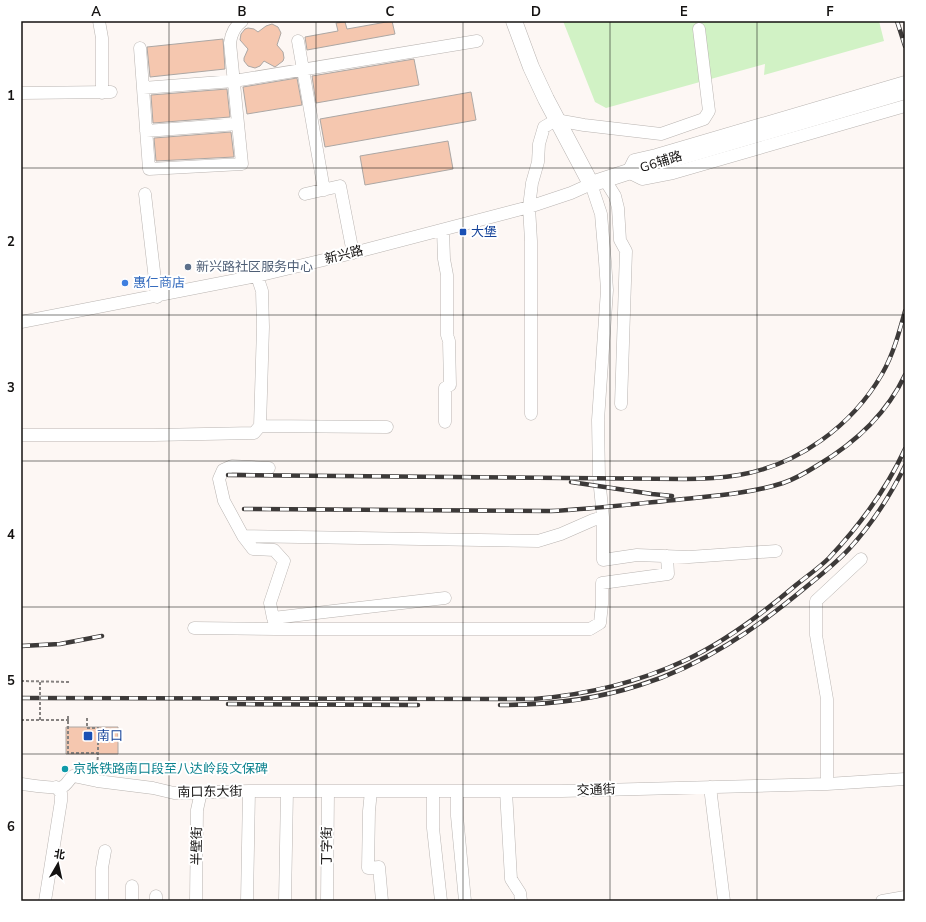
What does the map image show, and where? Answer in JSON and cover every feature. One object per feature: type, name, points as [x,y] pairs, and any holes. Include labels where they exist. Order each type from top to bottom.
[{"type":"main road","points":[[514,21],[532,67],[556,120],[598,182]]},
{"type":"main road","name":"G6辅路","points":[[598,182],[905,91]]},
{"type":"street","points":[[21,93],[107,93],[99,21]]},
{"type":"street","points":[[140,48],[149,169],[242,164],[230,43],[232,32],[242,21]]},
{"type":"street","points":[[531,414],[531,241],[529,207],[532,183],[536,170],[538,144],[544,127],[556,120],[584,125],[661,134],[704,119],[709,111],[698,29]]},
{"type":"street","points":[[298,41],[324,190]]},
{"type":"street","points":[[143,88],[234,81],[477,41]]},
{"type":"street","points":[[905,82],[656,155],[634,160],[628,172],[642,179],[672,173],[905,106]]},
{"type":"street","points":[[146,131],[238,124]]},
{"type":"street","points":[[656,155],[661,144],[661,134]]},
{"type":"street","points":[[598,182],[615,196],[618,208],[620,240],[626,251],[621,404]]},
{"type":"street","points":[[598,182],[606,261],[607,290],[598,420],[599,478],[603,517],[603,560],[637,555],[689,557],[776,551]]},
{"type":"street","name":"新兴路","points":[[21,322],[257,276],[354,253],[529,207],[598,182]]},
{"type":"street","points":[[305,194],[340,186],[354,253]]},
{"type":"street","points":[[145,194],[157,297]]},
{"type":"street","points":[[442,230],[444,259],[448,275],[447,334],[449,341],[450,385],[445,388],[445,422]]},
{"type":"street","points":[[21,435],[254,433],[260,426],[263,327],[262,292],[257,276]]},
{"type":"street","points":[[260,426],[387,427]]},
{"type":"street","points":[[269,468],[232,466],[223,470],[219,479],[224,501],[243,536],[253,549],[274,550],[284,561],[270,603],[274,623]]},
{"type":"street","points":[[243,536],[538,541],[561,534],[603,517]]},
{"type":"street","points":[[194,628],[274,623],[590,629],[600,623],[602,583],[668,574],[668,556]]},
{"type":"street","points":[[827,784],[827,699],[816,635],[816,601],[861,559]]},
{"type":"street","points":[[274,623],[445,598]]},
{"type":"street","name":"南口东大街","points":[[56,788],[63,787],[67,784],[69,778],[73,776],[97,781],[153,788],[174,793],[286,791]]},
{"type":"street","name":"交通街","points":[[286,791],[562,791],[827,784],[905,779]]},
{"type":"street","points":[[21,784],[56,788],[61,793],[45,901]]},
{"type":"street","points":[[710,787],[724,901]]},
{"type":"street","points":[[247,901],[249,791]]},
{"type":"street","points":[[285,901],[286,791]]},
{"type":"street","name":"丁字街","points":[[326,901],[328,791]]},
{"type":"street","points":[[371,791],[368,868],[379,867],[382,901]]},
{"type":"street","points":[[433,791],[433,828],[442,901]]},
{"type":"street","points":[[457,791],[457,816],[465,901]]},
{"type":"street","points":[[506,791],[511,879],[520,893],[521,901]]},
{"type":"street","name":"半壁街","points":[[196,901],[197,810],[200,792]]},
{"type":"street","points":[[102,901],[102,868],[105,851]]},
{"type":"street","points":[[132,886],[132,901]]},
{"type":"street","points":[[882,901],[905,897]]},
{"type":"path","points":[[21,681],[70,682]]},
{"type":"path","points":[[40,681],[40,720]]},
{"type":"path","points":[[68,716],[68,753],[98,753]]},
{"type":"path","points":[[87,716],[87,728],[98,728],[97,781]]},
{"type":"path","points":[[21,720],[70,720]]},
{"type":"green space","points":[[563,21],[879,21],[884,41],[764,75],[765,64],[606,108],[595,102]]},
{"type":"building","points":[[392,21],[395,34],[307,50],[305,37],[338,31],[336,23],[345,22],[347,29]]},
{"type":"building","points":[[272,24],[278,27],[281,33],[277,45],[283,52],[283,61],[275,67],[264,61],[260,66],[255,68],[248,66],[244,61],[244,58],[248,49],[240,40],[241,34],[248,28],[254,29],[258,32],[266,26]]},
{"type":"building","points":[[223,39],[225,69],[150,77],[147,47]]},
{"type":"building","points":[[414,59],[419,85],[316,103],[312,76]]},
{"type":"building","points":[[297,78],[302,105],[247,114],[243,87]]},
{"type":"building","points":[[227,89],[230,117],[153,123],[151,95]]},
{"type":"building","points":[[471,92],[476,120],[325,147],[320,119]]},
{"type":"building","points":[[231,132],[234,157],[156,161],[154,138]]},
{"type":"building","points":[[448,141],[453,169],[365,185],[360,156]]},
{"type":"building","points":[[66,727],[118,727],[118,754],[66,754]]},
{"type":"railway","points":[[897,21],[905,46]]},
{"type":"railway","points":[[228,475],[691,479],[732,476],[761,470],[782,462],[821,440],[839,426],[855,410],[870,393],[886,367],[905,311]]},
{"type":"railway","points":[[244,509],[551,511],[597,508],[757,490],[783,483],[796,477],[814,468],[845,447],[879,415],[889,403],[905,375]]},
{"type":"railway","points":[[21,698],[534,699],[592,691],[631,681],[686,660],[729,636],[770,606],[821,565],[840,546],[862,520],[881,493],[905,449]]},
{"type":"railway","points":[[500,705],[571,701],[623,690],[663,677],[728,644],[768,617],[834,564],[844,554],[865,530],[880,509],[905,466]]},
{"type":"railway","points":[[571,482],[672,496]]},
{"type":"railway","points":[[21,646],[60,644],[102,636]]},
{"type":"railway","points":[[228,704],[418,705]]},
{"type":"place","name":"大堡","points":[[463,232]]},
{"type":"place","name":"新兴路社区服务中心","points":[[188,267]]},
{"type":"place","name":"惠仁商店","points":[[125,283]]},
{"type":"place","name":"南口","points":[[88,736]]},
{"type":"place","name":"京张铁路南口段至八达岭段文保碑","points":[[65,769]]}]
